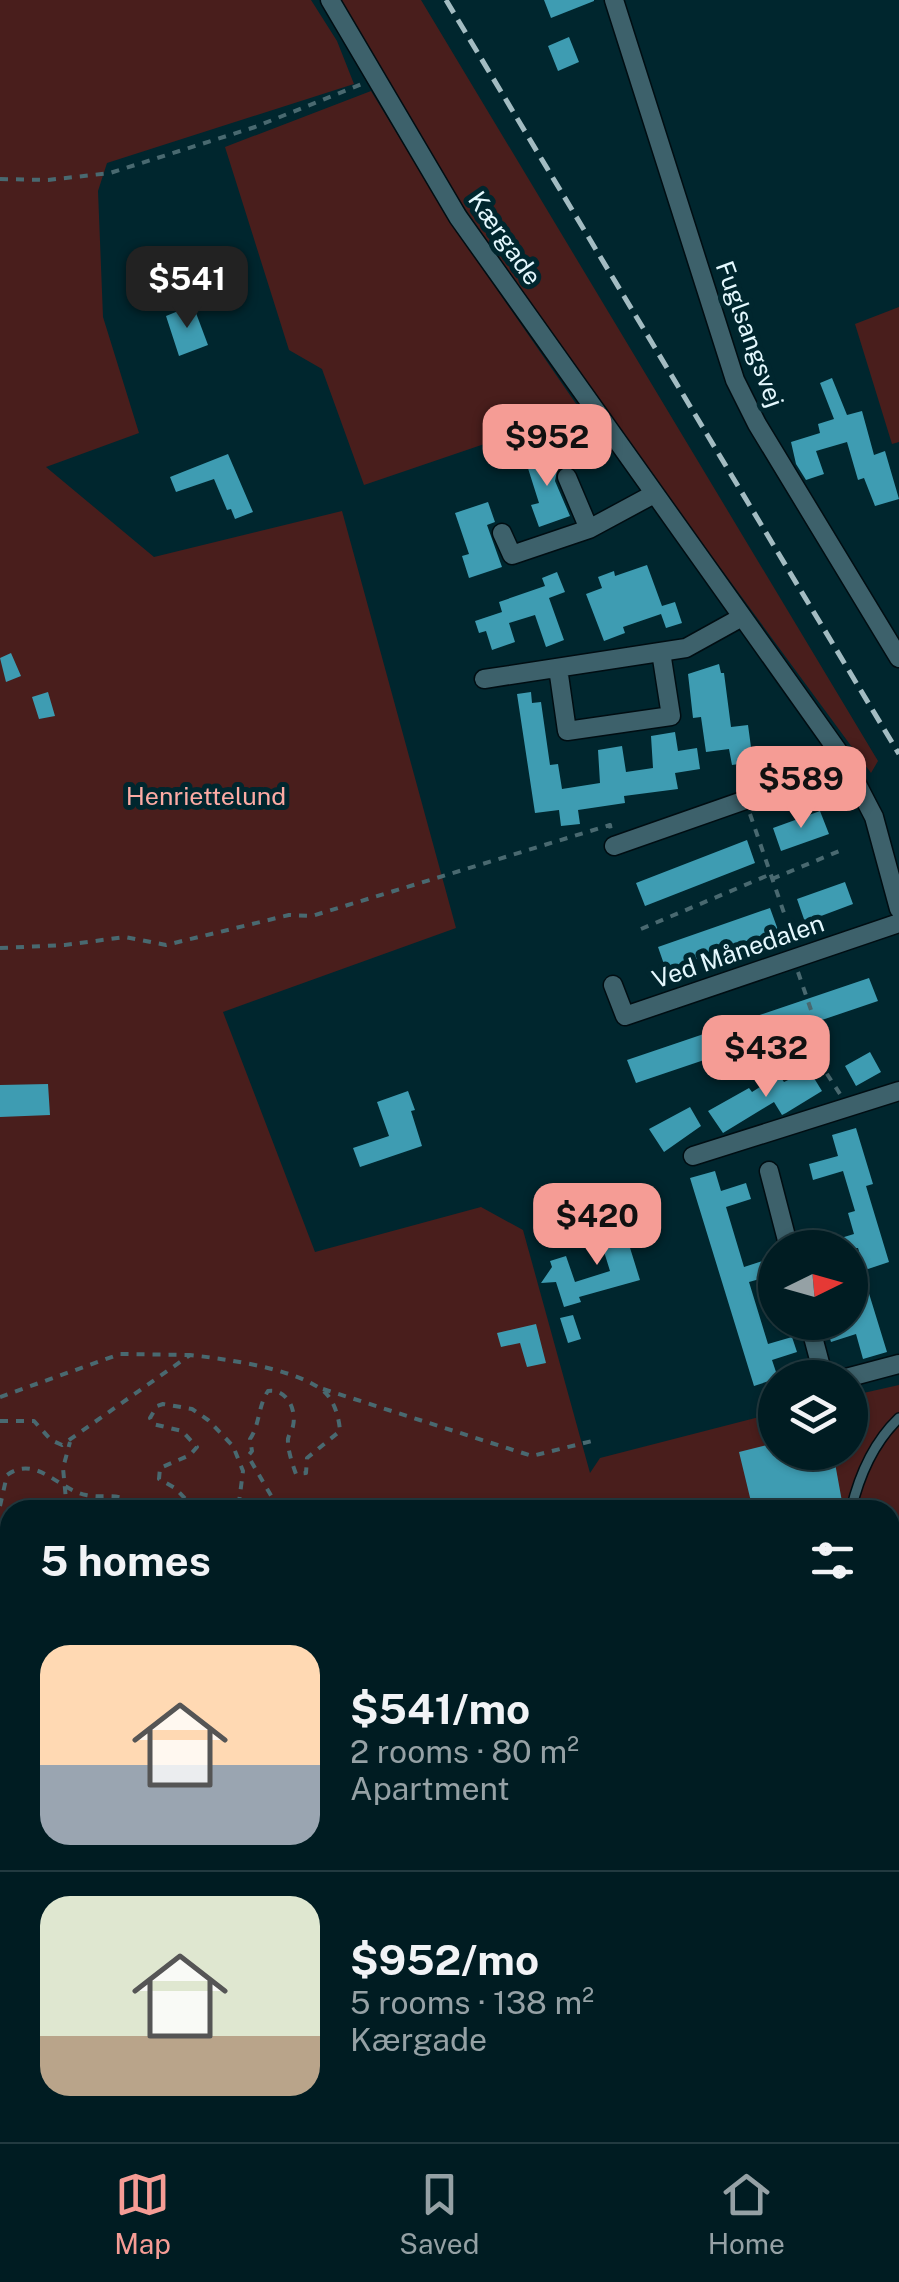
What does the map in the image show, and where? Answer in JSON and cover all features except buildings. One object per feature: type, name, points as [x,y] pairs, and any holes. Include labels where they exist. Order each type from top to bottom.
[{"type":"street","name":"Kærgade","points":[[330,0],[458,217],[845,761],[874,817],[899,909]]},
{"type":"street","name":"Fuglsangsvej","points":[[614,0],[735,380],[756,424],[897,651]]},
{"type":"street","points":[[567,477],[589,529]]},
{"type":"street","points":[[502,533],[512,554],[589,529],[654,494]]},
{"type":"street","points":[[484,679],[686,648],[742,617]]},
{"type":"street","points":[[558,668],[567,731],[671,716],[662,652]]},
{"type":"street","points":[[614,846],[845,761]]},
{"type":"street","name":"Ved Månedalen","points":[[613,985],[625,1016],[899,923]]},
{"type":"street","points":[[693,1156],[899,1091]]},
{"type":"street","points":[[769,1171],[784,1230]]},
{"type":"street","points":[[868,1372],[899,1364]]},
{"type":"lane","points":[[853,1500],[873,1452],[899,1418]]},
{"type":"path","points":[[0,180],[48,180],[110,172],[255,127],[376,78]]},
{"type":"path","points":[[745,800],[822,1042],[814,1054],[848,1106]]},
{"type":"path","points":[[0,948],[125,937],[166,945],[290,915],[312,916],[610,825],[614,846]]},
{"type":"path","points":[[641,929],[844,848]]},
{"type":"path","points":[[0,1397],[120,1354],[190,1355],[251,1364],[532,1456],[592,1441]]},
{"type":"path","points":[[0,1421],[28,1419],[56,1444],[70,1442],[190,1355]]},
{"type":"path","points":[[273,1500],[248,1456],[263,1398],[276,1389],[287,1398],[294,1423],[288,1444],[296,1474],[301,1476],[306,1474],[306,1458],[340,1430],[335,1407],[322,1389]]},
{"type":"path","points":[[186,1500],[159,1479],[160,1468],[198,1447],[182,1431],[153,1424],[152,1412],[163,1404],[192,1409],[233,1446],[243,1471],[239,1500]]},
{"type":"path","points":[[66,1500],[64,1458],[70,1442]]},
{"type":"path","points":[[2,1500],[13,1470],[43,1471],[64,1488],[88,1496],[126,1500]]},
{"type":"green space","name":"Henriettelund","points":[[0,0],[311,0],[337,41],[354,84],[107,163],[98,191],[103,317],[139,433],[46,467],[154,557],[342,511],[456,928],[223,1012],[315,1252],[481,1207],[523,1230],[590,1473],[600,1458],[758,1417],[758,1470],[868,1470],[868,1392],[899,1385],[899,1500],[0,1500]]},
{"type":"green space","points":[[340,0],[421,0],[878,761],[871,773],[608,415],[457,197]]},
{"type":"green space","points":[[371,91],[455,229],[581,411],[364,485],[322,369],[289,350],[225,147]]},
{"type":"green space","points":[[899,307],[899,442],[892,444],[855,324]]},
{"type":"railway","points":[[446,0],[899,754]]}]
